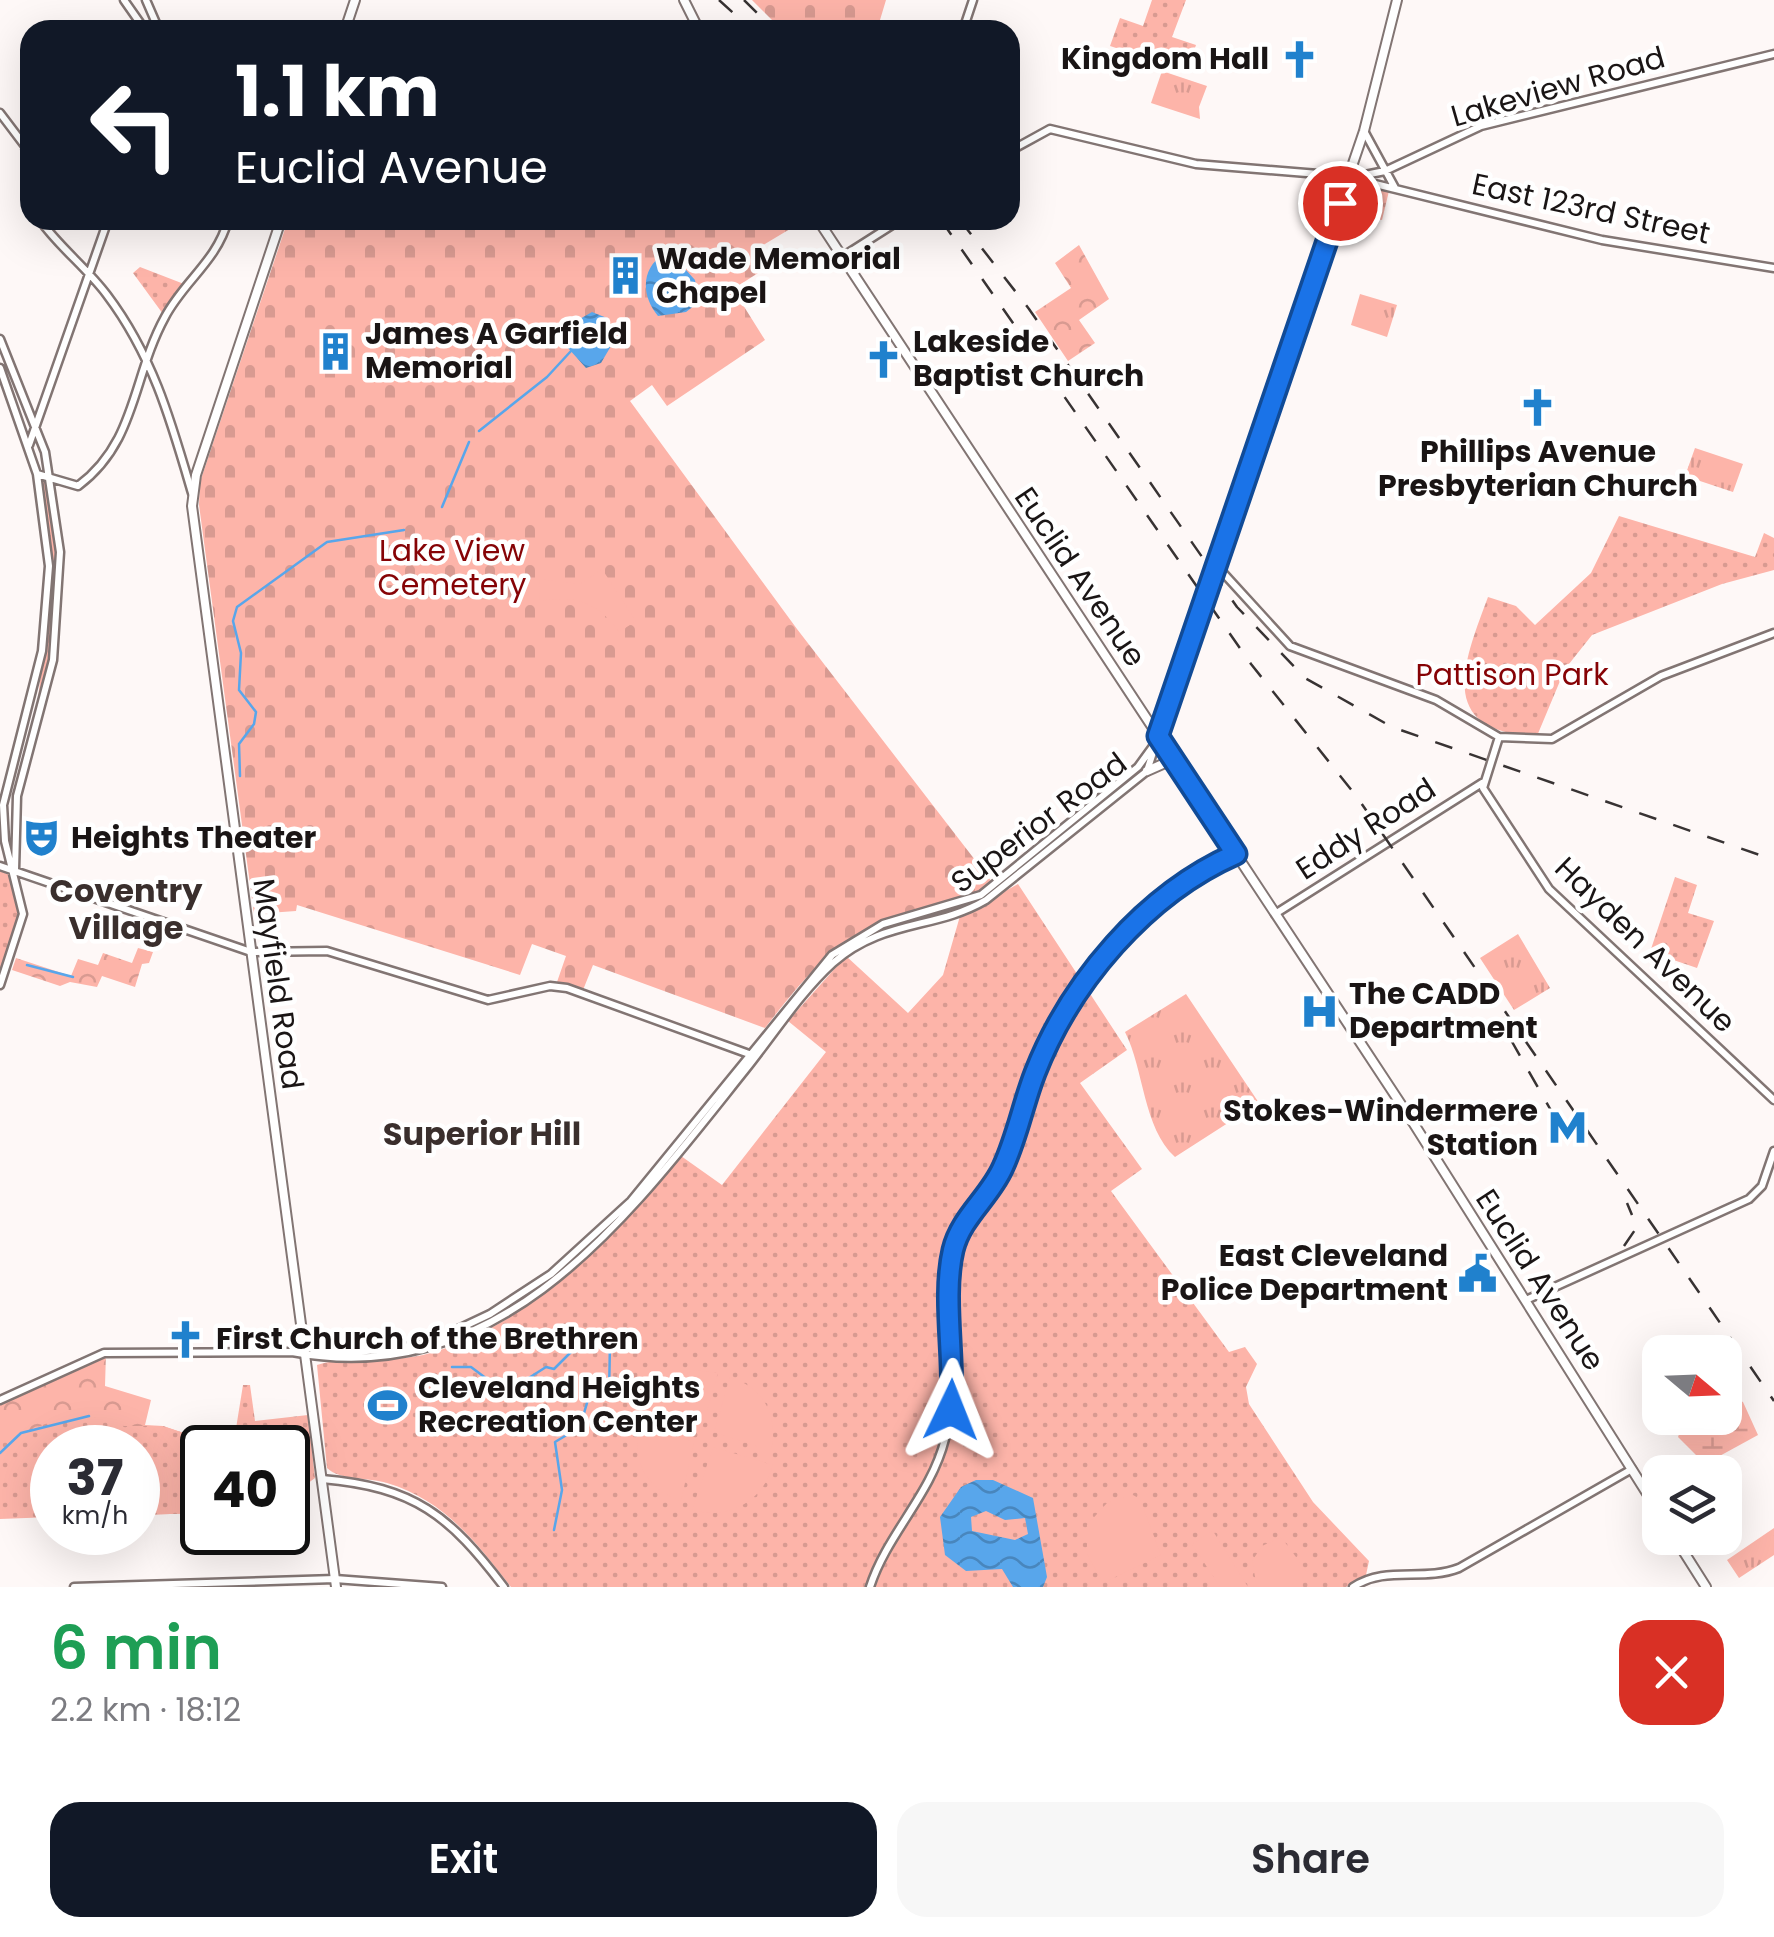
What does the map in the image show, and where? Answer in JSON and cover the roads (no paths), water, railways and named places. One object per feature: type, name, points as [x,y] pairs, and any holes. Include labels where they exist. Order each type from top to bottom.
[{"type":"main road","points":[[1158,736],[1364,132],[1380,80],[1396,0]]},
{"type":"main road","name":"Mayfield Road","points":[[279,230],[192,494],[336,1583]]},
{"type":"main road","name":"Euclid Avenue","points":[[824,230],[1236,854],[1642,1485]]},
{"type":"main road","points":[[1148,771],[1165,763],[1177,766]]},
{"type":"main road","points":[[1685,1555],[1706,1587]]},
{"type":"street","name":"Lakeview Road","points":[[1020,146],[1050,129],[1196,164],[1348,177],[1385,171],[1481,126],[1774,54]]},
{"type":"street","points":[[0,113],[20,137]]},
{"type":"street","points":[[1364,132],[1391,185],[1400,190]]},
{"type":"street","name":"East 123rd Street","points":[[1348,177],[1602,240],[1774,268]]},
{"type":"street","points":[[50,230],[90,272],[148,360],[174,421],[192,494]]},
{"type":"street","points":[[30,445],[105,230]]},
{"type":"street","points":[[38,474],[78,486],[109,459],[167,314],[210,260],[224,230]]},
{"type":"street","points":[[842,257],[884,230]]},
{"type":"street","points":[[0,339],[37,424],[51,478],[60,552],[58,616],[47,686],[17,796],[15,871]]},
{"type":"street","points":[[0,368],[38,474],[48,548],[47,611],[36,683],[6,789],[3,828],[22,918],[0,985]]},
{"type":"street","points":[[30,406],[43,405]]},
{"type":"street","points":[[1216,565],[1290,646],[1436,700],[1499,737],[1552,738],[1661,676],[1774,632]]},
{"type":"street","name":"Superior Road","points":[[918,917],[955,914],[986,900],[1148,771],[1158,736]]},
{"type":"street","name":"Superior Road","points":[[0,1400],[104,1353],[379,1354],[427,1346],[507,1304],[588,1244],[632,1201],[821,965],[884,928],[963,903],[996,885],[1138,767],[1158,736]]},
{"type":"street","points":[[1482,783],[1499,737]]},
{"type":"street","name":"Eddy Road","points":[[1275,914],[1482,783]]},
{"type":"street","name":"Hayden Avenue","points":[[1482,783],[1549,889],[1774,1100]]},
{"type":"street","points":[[870,1587],[930,1481],[945,1440],[953,1382],[953,1250],[965,1222],[1008,1156],[1044,1052],[1087,978],[1135,925],[1181,888],[1236,854]]},
{"type":"street","points":[[0,866],[251,952],[327,952],[488,1000],[512,998],[544,987],[567,988],[751,1056]]},
{"type":"street","points":[[1526,1300],[1749,1199],[1762,1186],[1774,1152]]},
{"type":"street","points":[[1352,1587],[1376,1576],[1432,1576],[1453,1570],[1632,1469]]},
{"type":"street","points":[[322,1479],[381,1486],[426,1505],[459,1531],[504,1587]]},
{"type":"street","points":[[74,1587],[336,1583],[442,1587]]},
{"type":"water","points":[[669,251],[695,280],[699,302],[686,312],[658,316],[648,298],[646,280],[653,263]]},
{"type":"water","points":[[592,312],[607,318],[611,346],[601,363],[586,368],[568,348],[564,328]]},
{"type":"water","points":[[976,1480],[993,1480],[1033,1498],[1047,1577],[1043,1587],[1013,1587],[1002,1569],[966,1571],[945,1555],[940,1517],[961,1487]],"holes":[[[986,1511],[1005,1520],[1025,1518],[1028,1534],[1015,1540],[972,1531],[971,1517]]]},
{"type":"waterway","points":[[479,431],[547,377],[571,351]]},
{"type":"waterway","points":[[442,507],[469,442]]},
{"type":"waterway","points":[[240,776],[239,744],[254,724],[256,712],[239,690],[241,653],[233,621],[237,607],[327,542],[404,530]]},
{"type":"waterway","points":[[27,965],[73,977]]},
{"type":"waterway","points":[[554,1530],[562,1490],[555,1442],[580,1427],[589,1396],[609,1397],[610,1342]]},
{"type":"waterway","points":[[452,1367],[471,1367],[491,1382],[509,1379],[521,1383],[546,1367],[554,1369],[578,1345],[632,1344]]},
{"type":"waterway","points":[[0,1453],[21,1433],[89,1416]]},
{"type":"railway","points":[[719,0],[741,20]]},
{"type":"railway","points":[[744,0],[764,20]]},
{"type":"railway","points":[[948,230],[1251,664],[1357,797],[1774,1401]]},
{"type":"railway","points":[[968,230],[1029,309],[1237,607],[1305,678],[1392,727],[1774,860]]},
{"type":"railway","points":[[1511,1040],[1553,1114]]},
{"type":"railway","points":[[1624,1246],[1637,1227],[1627,1203]]},
{"type":"place","name":"Kingdom Hall","points":[[1299,59]]},
{"type":"place","name":"Wade Memorial Chapel","points":[[626,276]]},
{"type":"place","name":"James A Garfield Memorial","points":[[335,351]]},
{"type":"place","name":"Lakeside Baptist Church","points":[[883,359]]},
{"type":"place","name":"Phillips Avenue Presbyterian Church","points":[[1538,408]]},
{"type":"place","name":"Heights Theater","points":[[41,838]]},
{"type":"place","name":"The CADD Department","points":[[1319,1011]]},
{"type":"place","name":"Stokes-Windermere Station","points":[[1568,1128]]},
{"type":"place","name":"East Cleveland Police Department","points":[[1478,1273]]},
{"type":"place","name":"First Church of the Brethren","points":[[186,1339]]},
{"type":"place","name":"Cleveland Heights Recreation Center","points":[[388,1405]]},
{"type":"district","name":"Coventry Village","points":[[126,910]]},
{"type":"district","name":"Superior Hill","points":[[482,1134]]},
{"type":"park label","name":"Lake View Cemetery","points":[[452,568]]},
{"type":"park label","name":"Pattison Park","points":[[1512,675]]}]
